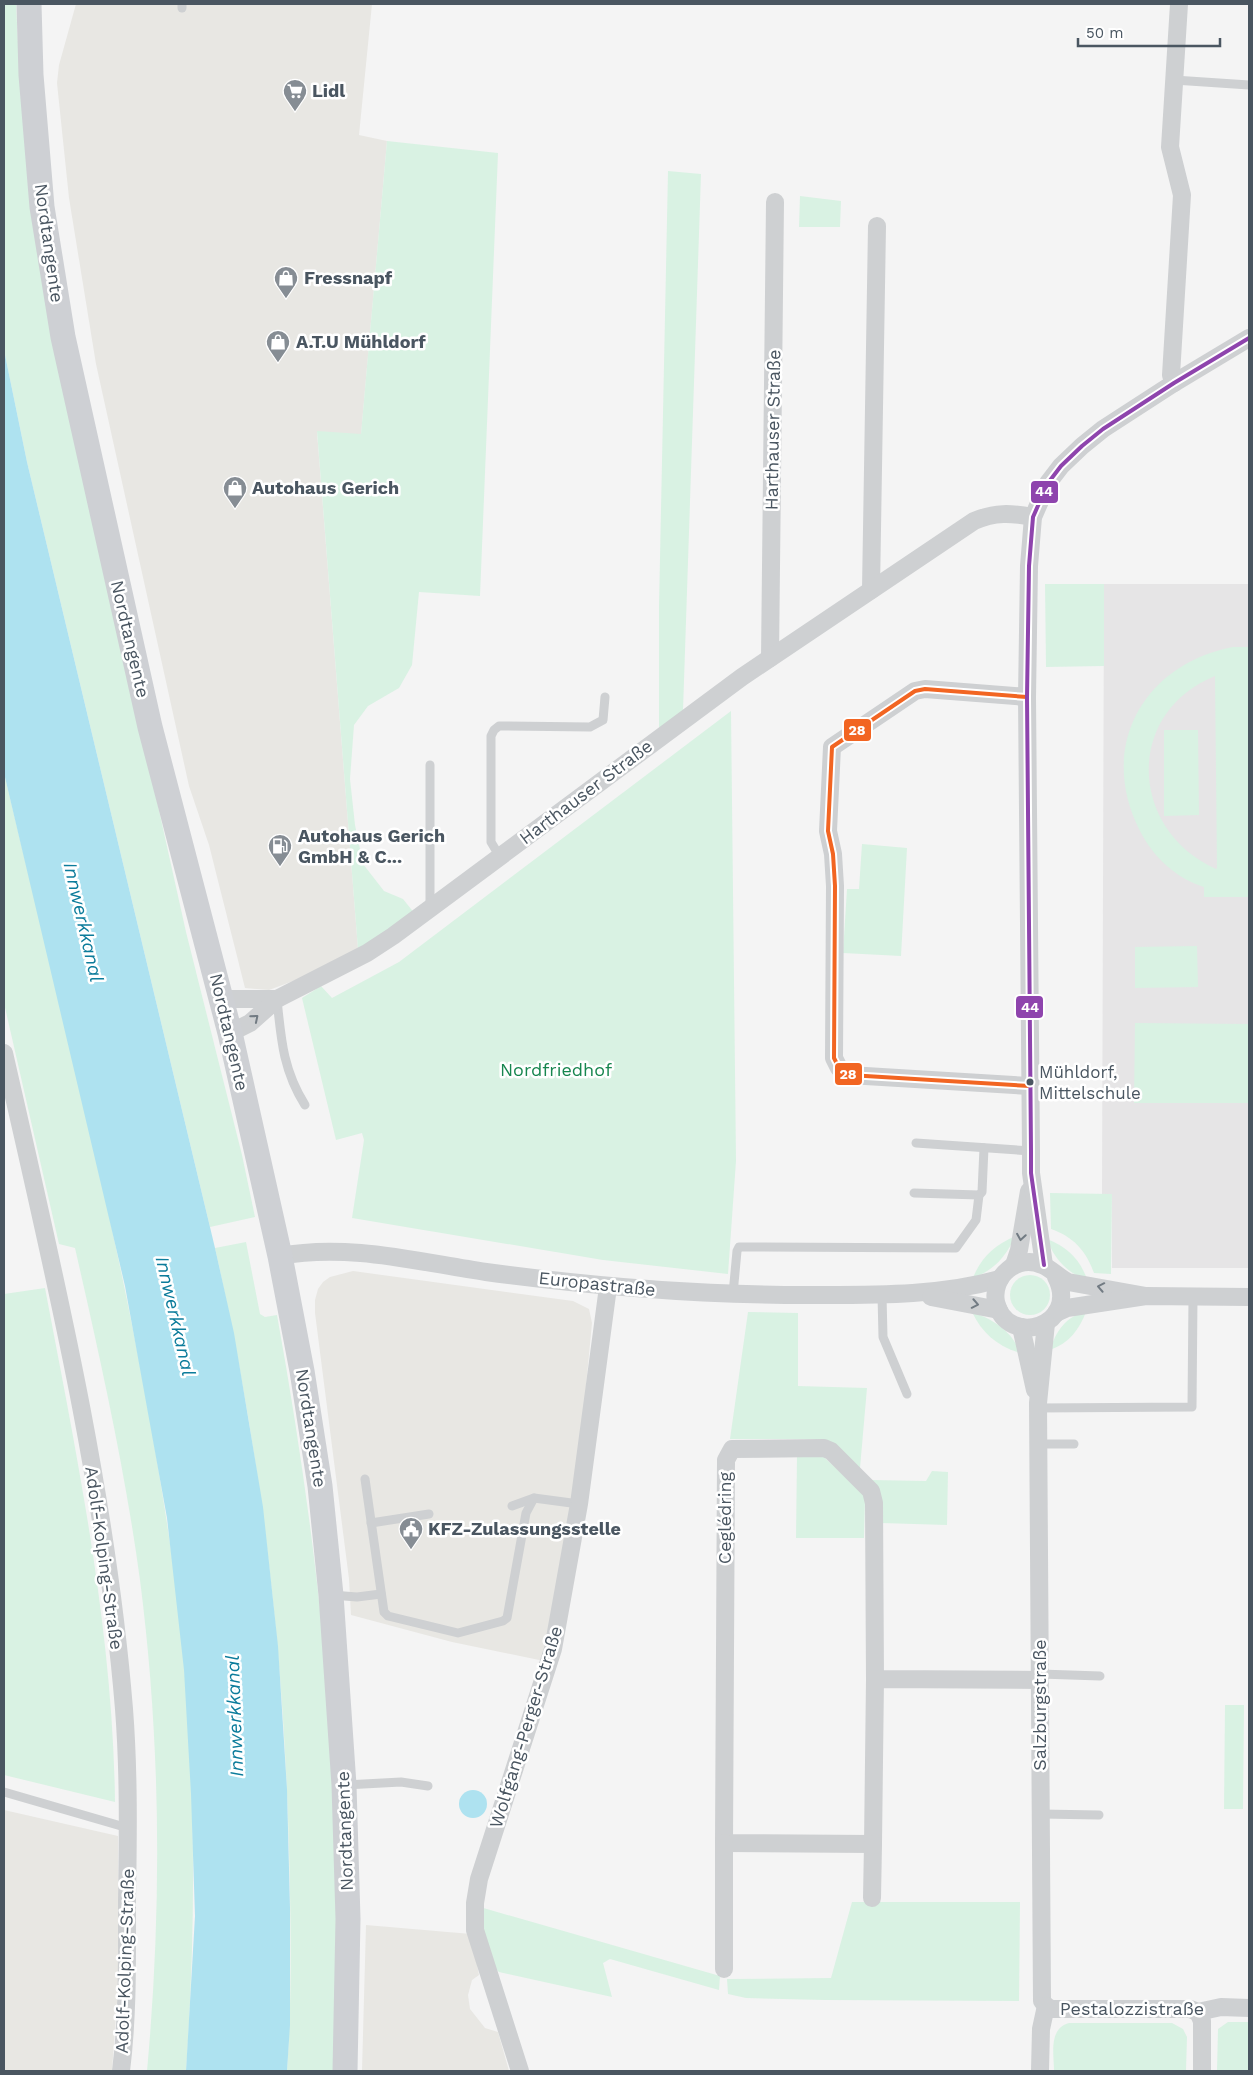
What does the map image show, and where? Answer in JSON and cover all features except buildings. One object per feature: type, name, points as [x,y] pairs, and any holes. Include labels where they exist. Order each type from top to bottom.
[{"type":"main road","name":"Nordtangente","points":[[29,4],[31,74],[42,207],[62,336],[150,727],[230,1033],[280,1256],[302,1371],[318,1476],[331,1595],[344,1785],[348,1919],[344,2071]]},
{"type":"street","points":[[1174,383],[1171,374],[1182,195],[1170,147],[1179,4]]},
{"type":"street","name":"Harthauser Straße","points":[[770,658],[775,202]]},
{"type":"street","points":[[872,590],[877,226]]},
{"type":"street","points":[[1146,1296],[1067,1308],[1030,1328],[1021,1328],[1008,1321],[999,1310],[996,1294],[1000,1279],[1014,1265],[1020,1250],[1031,1173],[1027,697],[1029,566],[1033,516],[1048,483],[1061,466],[1103,429],[1249,338]]},
{"type":"street","name":"Harthauser Straße","points":[[230,1033],[250,1023],[277,999],[367,953],[429,910],[571,802],[770,658],[974,521],[988,515],[1001,513],[1033,516]]},
{"type":"street","points":[[1027,697],[925,689],[915,691],[832,748],[828,831],[833,854],[835,886],[834,1058],[839,1068],[849,1075],[1030,1086]]},
{"type":"street","name":"Harthauser Straße","points":[[222,999],[277,999]]},
{"type":"street","name":"Adolf-Kolping-Straße","points":[[4,1053],[55,1283],[92,1468],[108,1563],[124,1708],[128,1828],[126,2007],[121,2071]]},
{"type":"street","points":[[1031,1173],[1050,1271],[1062,1291],[1060,1306],[1051,1318]]},
{"type":"street","name":"Europastraße","points":[[280,1256],[306,1251],[367,1254],[608,1287],[733,1294],[915,1294],[1000,1279]]},
{"type":"street","points":[[1014,1265],[1029,1262],[1050,1271],[1068,1282],[1146,1296],[1249,1297]]},
{"type":"street","name":"Wolfgang-Perger-Straße","points":[[520,2071],[475,1930],[475,1903],[479,1879],[552,1649],[578,1504],[608,1287]]},
{"type":"street","name":"Europastraße","points":[[915,1294],[999,1310]]},
{"type":"street","name":"Salzburgstraße","points":[[1040,2071],[1042,2029],[1046,2006],[1042,2001],[1038,1406],[1051,1318]]},
{"type":"street","name":"Salzburgstraße","points":[[1021,1328],[1038,1406]]},
{"type":"street","name":"Ceglédring","points":[[724,1969],[726,1460],[732,1449],[824,1448],[830,1451],[871,1491],[874,1503],[875,1679],[872,1898]]},
{"type":"street","points":[[875,1679],[1040,1677]]},
{"type":"street","points":[[724,1843],[873,1844]]},
{"type":"street","name":"Pestalozzistraße","points":[[1046,2006],[1062,2009],[1190,2009],[1198,2012],[1221,2008],[1249,2008]]},
{"type":"street","points":[[1198,2012],[1202,2021],[1202,2071]]},
{"type":"lane","points":[[1174,80],[1249,85]]},
{"type":"lane","name":"Harthauser Straße","points":[[500,857],[491,842],[491,736],[494,730],[499,726],[590,726],[603,720],[605,697]]},
{"type":"lane","points":[[429,910],[431,885],[430,765]]},
{"type":"lane","points":[[277,999],[280,1044],[293,1086],[304,1105]]},
{"type":"lane","points":[[916,1143],[1031,1151]]},
{"type":"lane","points":[[733,1294],[736,1251],[739,1247],[956,1248],[976,1220],[979,1195],[982,1192],[984,1148]]},
{"type":"lane","points":[[914,1193],[979,1195]]},
{"type":"lane","points":[[882,1295],[883,1337],[907,1394]]},
{"type":"lane","points":[[1038,1406],[1192,1407],[1192,1297]]},
{"type":"lane","points":[[1038,1444],[1074,1444]]},
{"type":"lane","points":[[365,1479],[384,1612],[388,1616],[458,1633],[503,1622],[507,1618],[526,1513],[534,1498]]},
{"type":"lane","points":[[512,1506],[534,1498],[578,1504]]},
{"type":"lane","points":[[371,1523],[429,1514]]},
{"type":"lane","points":[[331,1595],[358,1597],[381,1594]]},
{"type":"lane","points":[[1040,1677],[1100,1676]]},
{"type":"lane","points":[[344,1785],[401,1782],[428,1786]]},
{"type":"lane","points":[[4,1792],[128,1828]]},
{"type":"lane","points":[[1041,1814],[1099,1815]]},
{"type":"shaded area","points":[[76,4],[372,4],[359,135],[387,141],[361,435],[317,432],[358,949],[304,977],[269,990],[245,988],[209,845],[189,786],[96,364],[69,198],[57,83],[59,65]]},
{"type":"shaded area","points":[[1104,584],[1249,584],[1249,1268],[1112,1268],[1112,1194],[1102,1194]]},
{"type":"shaded area","points":[[353,1271],[573,1301],[589,1309],[592,1323],[580,1450],[544,1661],[452,1642],[351,1615],[349,1579],[315,1313],[315,1300],[318,1289],[323,1282],[330,1277]]},
{"type":"shaded area","points":[[4,1810],[118,1836],[118,1988],[112,2071],[4,2071]]},
{"type":"shaded area","points":[[366,1925],[471,1934],[479,1975],[472,1980],[468,1995],[470,2009],[485,2028],[498,2032],[509,2071],[362,2071]]},
{"type":"green space","points":[[4,4],[16,4],[21,99],[132,689],[186,932],[242,1155],[255,1217],[210,1227],[27,462],[4,350]]},
{"type":"green space","points":[[387,141],[498,153],[480,596],[419,592],[412,665],[399,688],[368,706],[354,725],[350,779],[355,825],[363,864],[384,891],[403,899],[415,914],[358,949],[317,431],[361,434]]},
{"type":"green space","points":[[668,171],[701,174],[683,711],[659,729],[659,606]]},
{"type":"green space","points":[[800,196],[841,201],[840,227],[799,227]]},
{"type":"green space","points":[[1045,584],[1104,584],[1104,666],[1046,667]]},
{"type":"green space","points":[[1233,647],[1249,647],[1249,897],[1204,897],[1204,887],[1175,873],[1152,850],[1140,831],[1128,800],[1124,770],[1127,741],[1137,714],[1153,691],[1174,671],[1201,656]],"holes":[[[1215,676],[1217,868],[1187,851],[1166,828],[1153,801],[1149,772],[1152,743],[1165,716],[1185,693]]]},
{"type":"green space","name":"Nordfriedhof","points":[[731,711],[736,1161],[728,1274],[603,1260],[352,1218],[364,1140],[362,1133],[336,1140],[302,998],[321,986],[332,998],[399,962]]},
{"type":"green space","points":[[1164,730],[1198,730],[1199,815],[1164,816]]},
{"type":"green space","points":[[4,773],[114,1236],[151,1423],[176,1586],[183,1654],[192,1793],[192,1932],[186,2071],[147,2071],[155,1948],[157,1826],[152,1703],[147,1641],[127,1497],[75,1248],[59,1244],[4,1003]]},
{"type":"green space","points":[[862,844],[907,848],[901,956],[843,953],[847,889],[859,889]]},
{"type":"green space","points":[[1197,946],[1198,987],[1135,988],[1135,947]]},
{"type":"green space","points":[[1135,1023],[1249,1024],[1249,1103],[1134,1103]]},
{"type":"green space","points":[[1050,1193],[1112,1194],[1111,1274],[1094,1273],[1087,1258],[1078,1246],[1066,1236],[1051,1229]]},
{"type":"green space","points":[[1015,1236],[1008,1250],[993,1267],[973,1278],[980,1264],[989,1253]]},
{"type":"green space","points":[[1047,1239],[1072,1254],[1087,1279],[1074,1274],[1057,1259]]},
{"type":"green space","points":[[246,1242],[260,1314],[265,1317],[277,1315],[302,1465],[321,1616],[328,1691],[337,1843],[338,1938],[333,2071],[287,2071],[291,1961],[289,1851],[282,1699],[267,1548],[257,1473],[231,1323],[215,1248]]},
{"type":"green space","points":[[1030,1275],[1044,1281],[1050,1295],[1044,1309],[1030,1315],[1016,1309],[1010,1295],[1016,1281]]},
{"type":"green space","points":[[45,1288],[81,1479],[100,1608],[108,1672],[115,1802],[4,1775],[4,1294]]},
{"type":"green space","points":[[748,1312],[798,1313],[798,1386],[867,1388],[860,1468],[833,1443],[820,1439],[730,1439]]},
{"type":"green space","points":[[972,1312],[987,1318],[1001,1327],[1017,1345],[1020,1353],[1004,1347],[991,1338],[980,1326]]},
{"type":"green space","points":[[1086,1312],[1073,1335],[1063,1344],[1050,1350],[1055,1337],[1063,1325],[1073,1317]]},
{"type":"green space","points":[[797,1455],[819,1455],[825,1458],[863,1494],[865,1500],[864,1538],[796,1538]]},
{"type":"green space","points":[[932,1471],[948,1472],[947,1525],[881,1523],[871,1480],[926,1481]]},
{"type":"green space","points":[[1225,1705],[1244,1705],[1243,1809],[1224,1809]]},
{"type":"green space","points":[[852,1902],[1020,1902],[1019,2001],[825,2000],[746,1998],[728,1994],[727,1979],[831,1978]]},
{"type":"green space","points":[[480,1907],[720,1976],[719,1990],[610,1959],[603,1963],[612,1997],[499,1972],[496,1969],[483,1929]]},
{"type":"green space","points":[[1228,2022],[1249,2022],[1249,2071],[1217,2071],[1218,2029]]},
{"type":"green space","points":[[1069,2023],[1172,2023],[1183,2029],[1187,2037],[1186,2071],[1054,2071],[1053,2050],[1055,2036],[1062,2026]]},
{"type":"water","name":"Innwerkkanal","points":[[4,350],[27,462],[215,1248],[234,1333],[263,1507],[278,1646],[287,1789],[290,2025],[287,2071],[186,2071],[195,1916],[191,1794],[184,1670],[167,1518],[125,1286],[4,773]]},
{"type":"water","points":[[473,1790],[483,1794],[487,1804],[483,1814],[473,1818],[463,1814],[459,1804],[463,1794]]},
{"type":"transit line","name":"44","points":[[1044,1265],[1031,1173],[1027,697],[1029,566],[1033,517],[1048,483],[1061,466],[1082,446],[1103,429],[1174,383],[1249,338]]},
{"type":"transit line","name":"28","points":[[1027,697],[925,689],[915,691],[832,747],[828,831],[833,854],[835,886],[834,1058],[839,1068],[849,1075],[1030,1086]]},
{"type":"place","name":"Lidl","points":[[295,112]]},
{"type":"place","name":"Fressnapf","points":[[286,299]]},
{"type":"place","name":"A.T.U Mühldorf","points":[[278,363]]},
{"type":"place","name":"Autohaus Gerich","points":[[235,509]]},
{"type":"place","name":"Autohaus Gerich GmbH & C...","points":[[280,867]]},
{"type":"place","name":"Mühldorf, Mittelschule","points":[[1030,1082]]},
{"type":"place","name":"KFZ-Zulassungsstelle","points":[[411,1550]]}]
